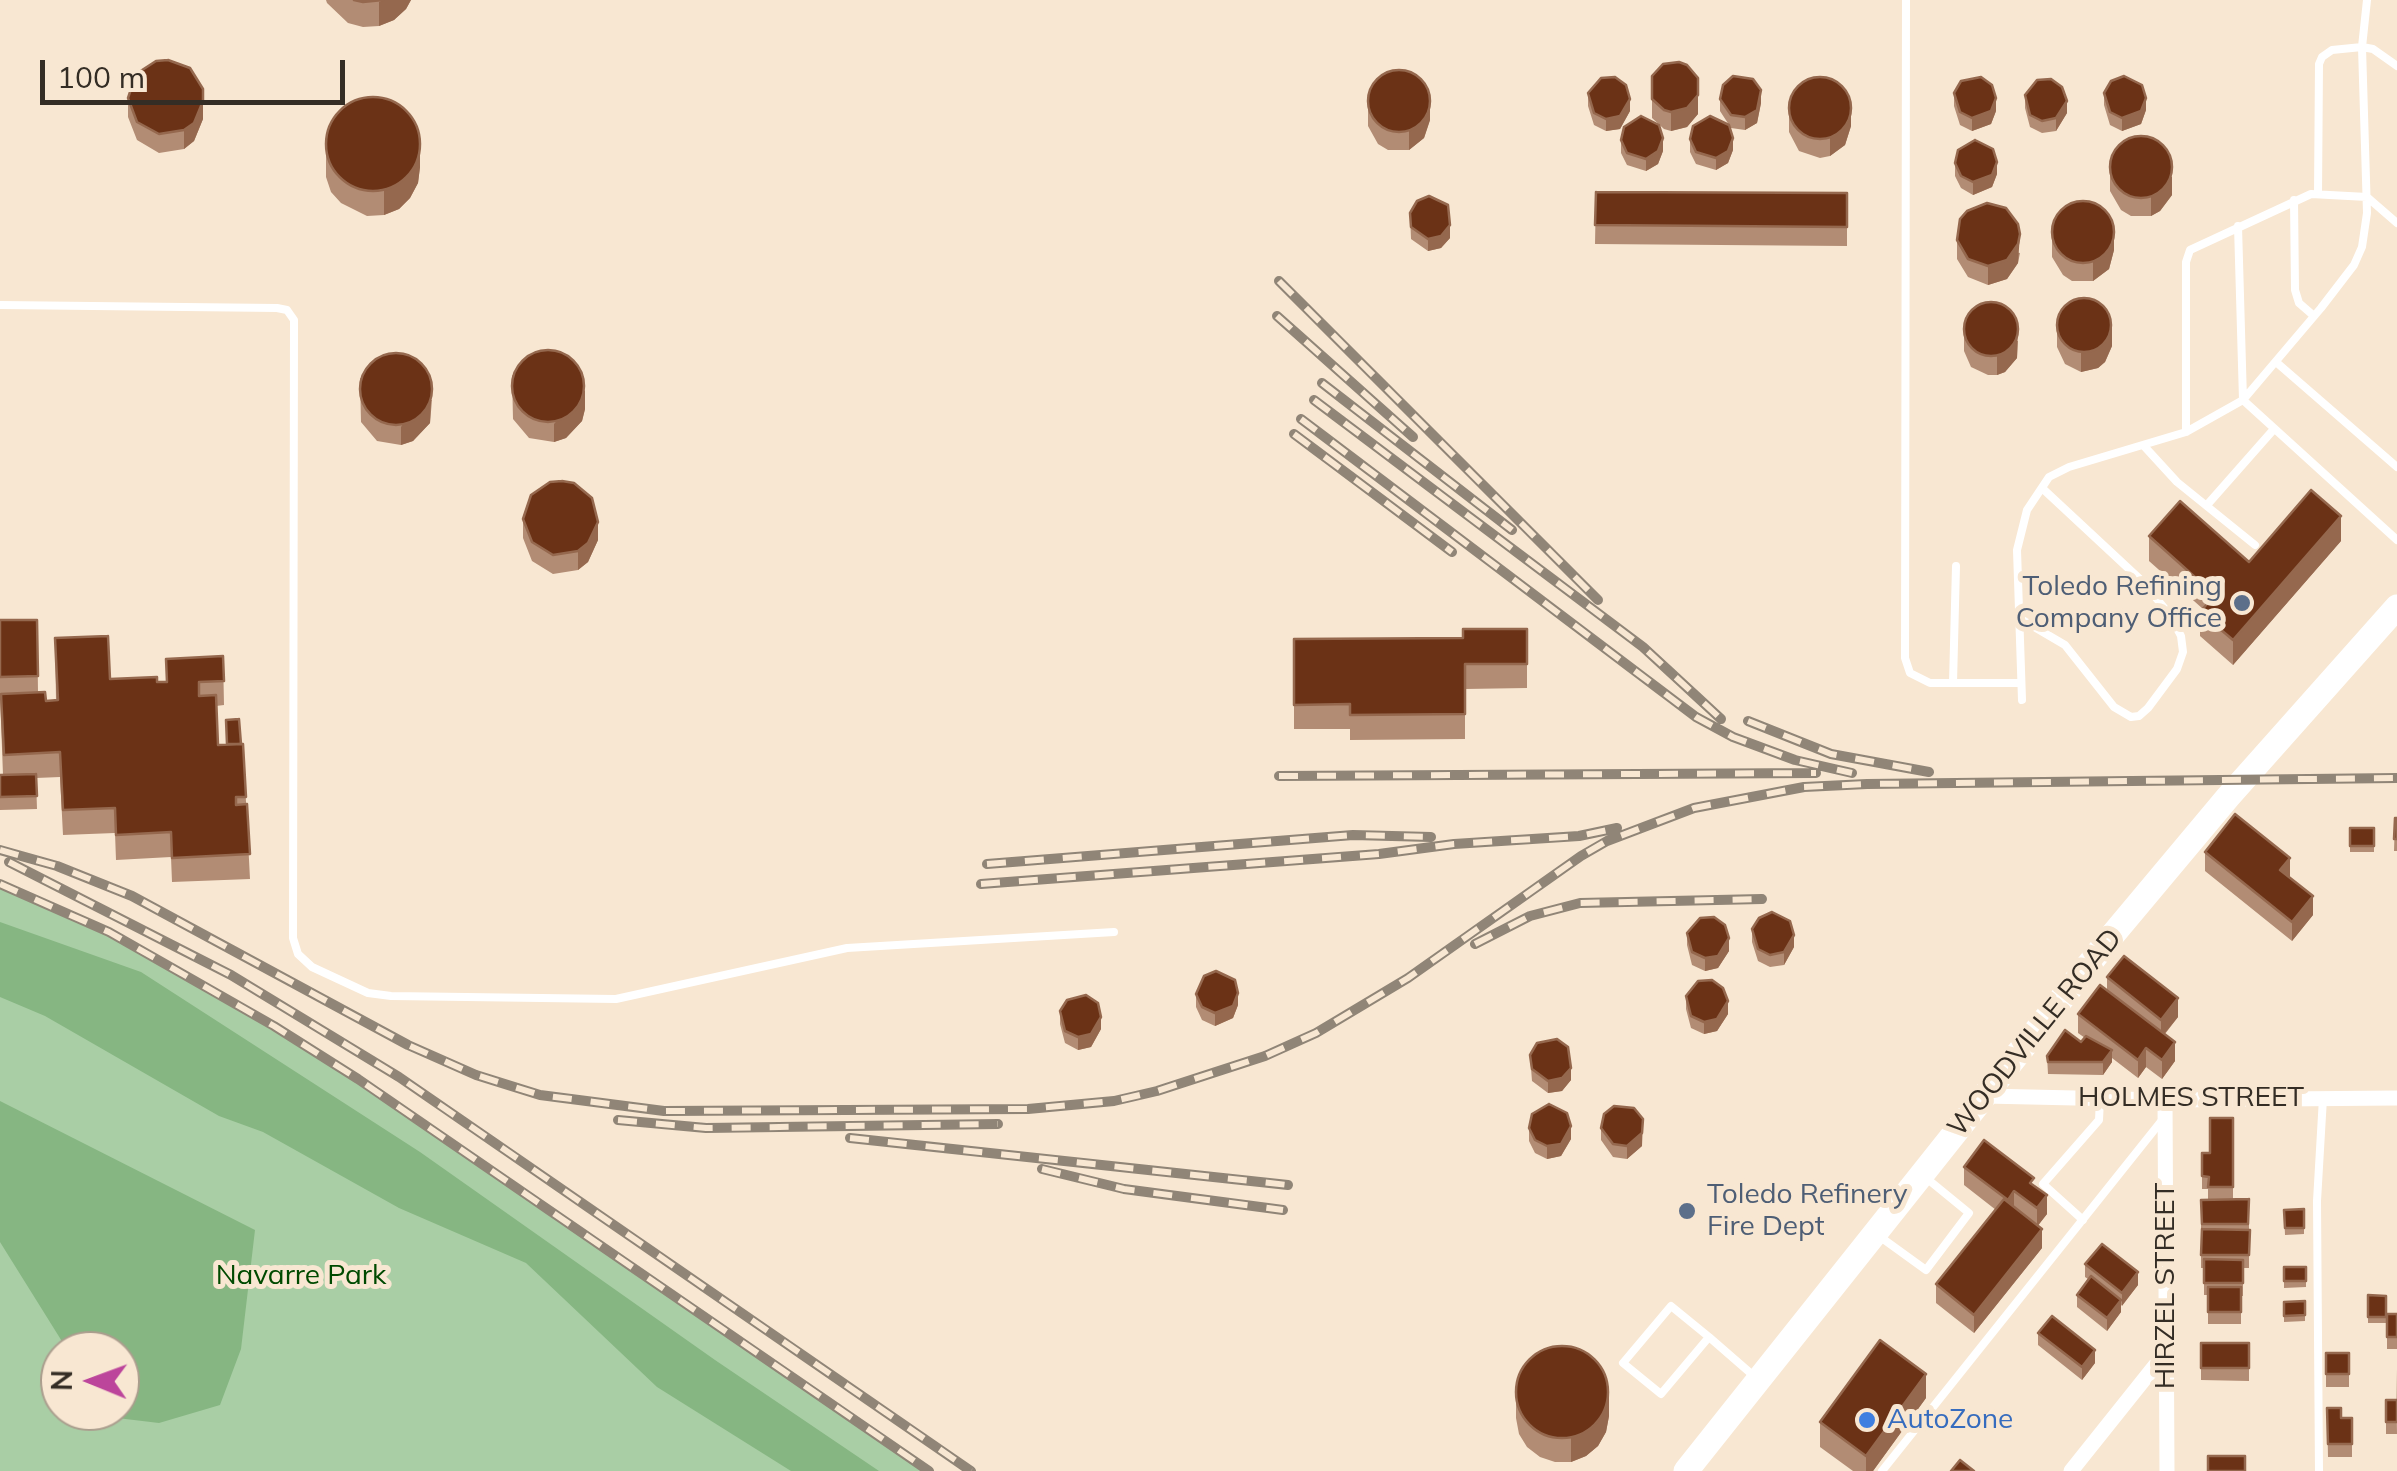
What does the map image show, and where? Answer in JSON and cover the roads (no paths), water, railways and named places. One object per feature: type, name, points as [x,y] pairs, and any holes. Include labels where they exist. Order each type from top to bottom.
[{"type":"main road","name":"WOODVILLE ROAD","points":[[1686,1471],[2228,796],[2397,606]]},
{"type":"street","name":"HOLMES STREET","points":[[1985,1096],[2100,1099],[2164,1108],[2323,1098],[2397,1098]]},
{"type":"street","name":"HIRZEL STREET","points":[[2164,1108],[2167,1471]]},
{"type":"street","points":[[2071,1471],[2166,1352]]},
{"type":"lane","points":[[1906,0],[1906,658],[1910,674],[1930,683],[2021,683]]},
{"type":"lane","points":[[2022,700],[2017,550],[2027,510],[2049,477],[2069,467],[2186,432],[2243,400],[2354,265],[2367,232],[2362,47],[2367,0]]},
{"type":"lane","points":[[2318,194],[2318,64],[2322,57],[2332,50],[2362,47],[2373,49],[2397,66]]},
{"type":"lane","points":[[2186,432],[2186,262],[2190,250],[2294,200],[2318,194],[2367,197],[2397,223]]},
{"type":"lane","points":[[2294,200],[2295,290],[2300,303],[2314,316]]},
{"type":"lane","points":[[2238,226],[2243,400],[2397,540]]},
{"type":"lane","points":[[0,304],[277,308],[288,310],[294,320],[293,938],[298,954],[312,967],[368,992],[391,996],[616,999],[847,948],[1114,932]]},
{"type":"lane","points":[[2276,362],[2397,468]]},
{"type":"lane","points":[[2207,505],[2274,429]]},
{"type":"lane","points":[[2144,446],[2178,482],[2255,544]]},
{"type":"lane","points":[[2019,618],[2066,645],[2122,713],[2139,716],[2148,708],[2177,669],[2182,652],[2182,636],[2143,582],[2042,488]]},
{"type":"lane","points":[[1953,683],[1956,566]]},
{"type":"lane","points":[[2320,1471],[2317,1201],[2323,1098]]},
{"type":"lane","points":[[2082,1220],[2044,1184],[2099,1120],[2100,1099]]},
{"type":"lane","points":[[1882,1471],[2082,1220],[2164,1108]]},
{"type":"lane","points":[[1876,1233],[1926,1270],[1968,1213],[1922,1174]]},
{"type":"lane","points":[[1709,1337],[1661,1394],[1623,1363],[1671,1306],[1709,1337],[1759,1380]]},
{"type":"railway","points":[[1279,281],[1598,600]]},
{"type":"railway","points":[[1277,316],[1413,437]]},
{"type":"railway","points":[[1322,383],[1512,530]]},
{"type":"railway","points":[[1314,400],[1643,647],[1721,719]]},
{"type":"railway","points":[[1301,419],[1696,717],[1733,737],[1795,760],[1852,773]]},
{"type":"railway","points":[[1294,434],[1452,552]]},
{"type":"railway","points":[[1748,721],[1831,754],[1929,772]]},
{"type":"railway","points":[[1279,776],[1816,773]]},
{"type":"railway","points":[[0,850],[57,866],[132,896],[408,1045],[476,1075],[540,1095],[664,1111],[1028,1109],[1114,1101],[1157,1091],[1265,1056],[1316,1033],[1408,978],[1581,856],[1607,841],[1694,808],[1804,787],[1867,784],[2397,778]]},
{"type":"railway","points":[[981,884],[1379,854],[1454,844],[1579,836],[1617,828]]},
{"type":"railway","points":[[987,864],[1353,835],[1431,837]]},
{"type":"railway","points":[[9,862],[231,975],[399,1077],[971,1471]]},
{"type":"railway","points":[[0,884],[109,932],[358,1079],[929,1471]]},
{"type":"railway","points":[[1475,944],[1530,916],[1580,903],[1762,899]]},
{"type":"railway","points":[[618,1120],[706,1128],[998,1124]]},
{"type":"railway","points":[[850,1138],[1288,1185]]},
{"type":"railway","points":[[1042,1169],[1124,1189],[1283,1210]]},
{"type":"place","name":"Toledo Refining Company Office","points":[[2242,603]]},
{"type":"place","name":"Toledo Refinery Fire Dept","points":[[1687,1211]]},
{"type":"place","name":"AutoZone","points":[[1867,1420]]},
{"type":"park label","name":"Navarre Park","points":[[301,1276]]}]
